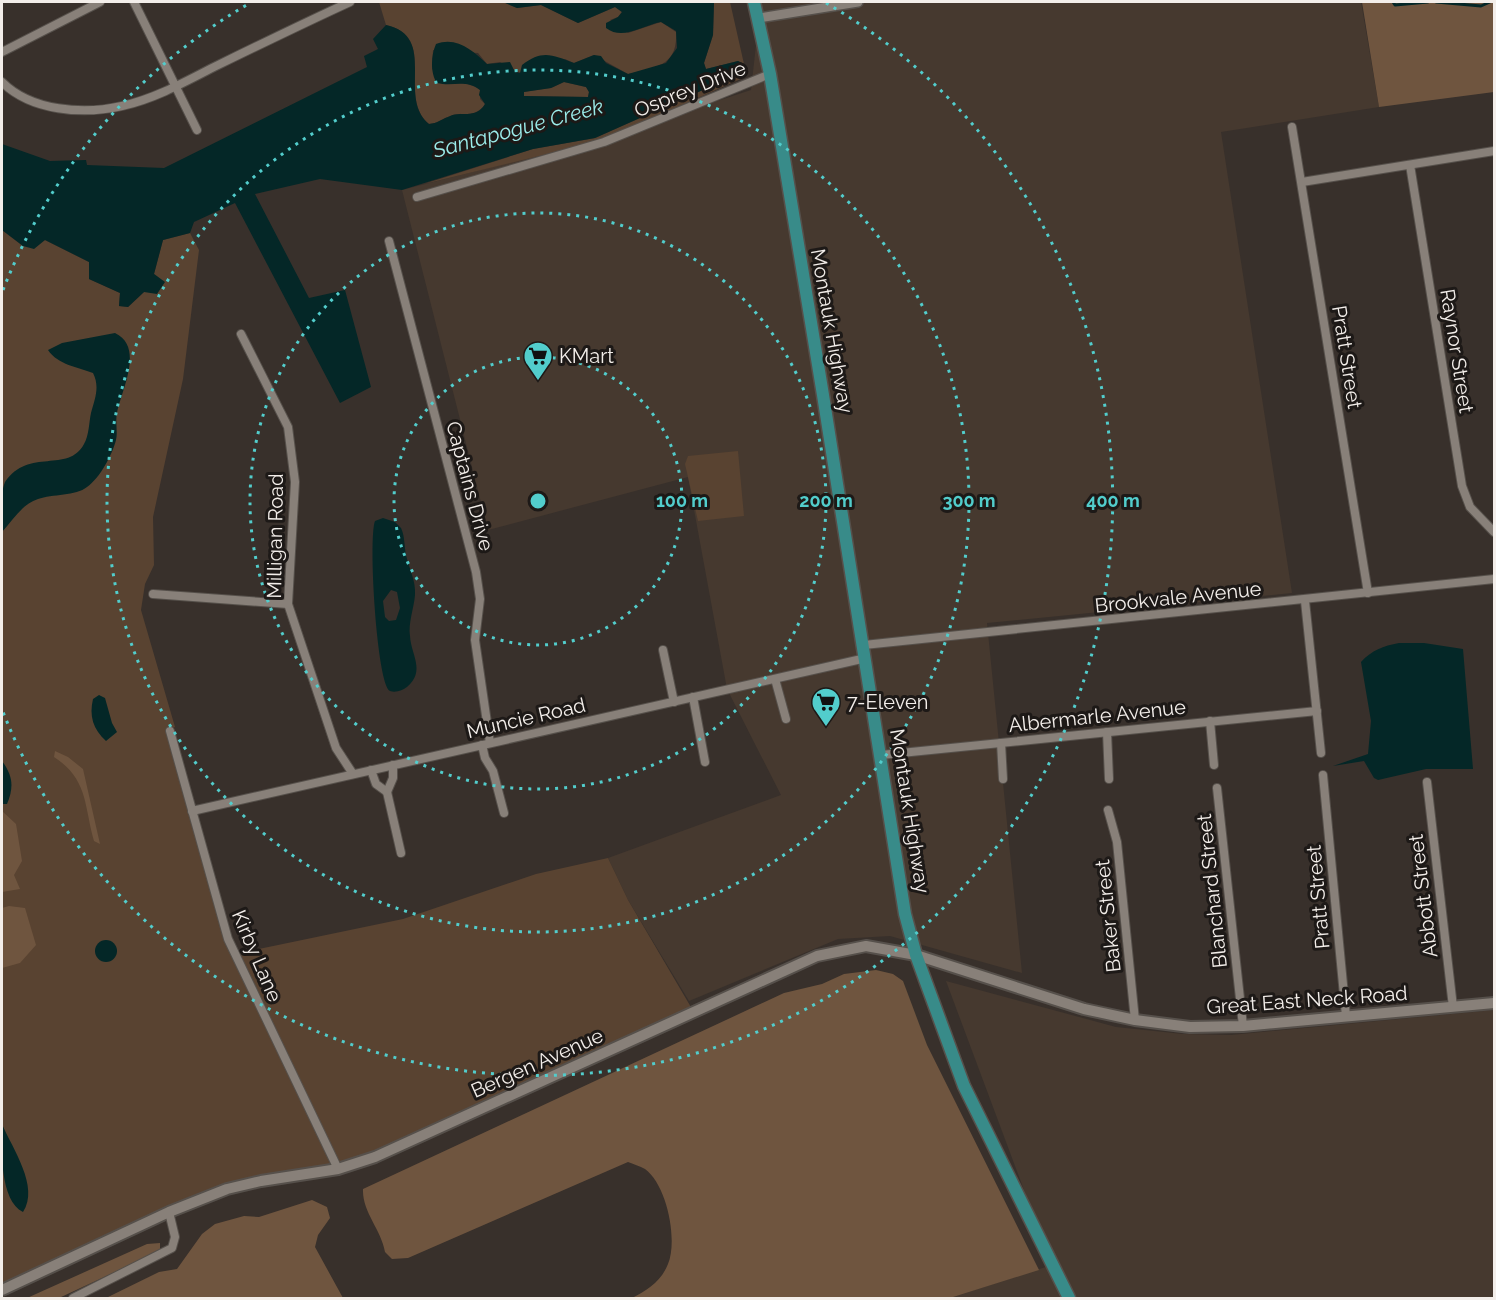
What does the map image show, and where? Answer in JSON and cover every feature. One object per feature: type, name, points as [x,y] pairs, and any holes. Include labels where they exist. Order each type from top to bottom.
[{"type":"main road","name":"Montauk Highway","points":[[754,2],[770,74],[906,914],[916,955],[964,1086],[1069,1299]]},
{"type":"main road","name":"Bergen Avenue","points":[[2,1290],[169,1212],[227,1189],[261,1180],[338,1169],[375,1157],[817,956],[866,946],[916,955]]},
{"type":"main road","name":"Great East Neck Road","points":[[916,955],[1073,1006],[1135,1020],[1190,1027],[1243,1026],[1494,1003]]},
{"type":"street","points":[[2,52],[100,2]]},
{"type":"street","points":[[134,2],[197,130]]},
{"type":"street","points":[[2,82],[19,97],[33,103],[88,109],[122,106],[175,86],[350,2]]},
{"type":"street","points":[[759,18],[858,2]]},
{"type":"street","name":"Osprey Drive","points":[[417,197],[604,142],[770,74]]},
{"type":"street","name":"Pratt Street","points":[[1292,127],[1368,593]]},
{"type":"street","points":[[1302,182],[1494,151]]},
{"type":"street","name":"Raynor Street","points":[[1410,165],[1462,486],[1470,507],[1494,532]]},
{"type":"street","name":"Captains Drive","points":[[389,241],[476,572],[480,599],[475,640],[486,744],[485,758],[493,771],[504,813]]},
{"type":"street","name":"Milligan Road","points":[[241,334],[288,427],[295,482],[288,604],[336,748],[353,774]]},
{"type":"street","name":"Brookvale Avenue","points":[[864,645],[1305,601],[1494,579]]},
{"type":"street","points":[[153,594],[288,604]]},
{"type":"street","points":[[1305,601],[1321,753]]},
{"type":"street","points":[[663,650],[674,702]]},
{"type":"street","name":"Muncie Road","points":[[192,811],[866,658]]},
{"type":"street","points":[[775,679],[786,719]]},
{"type":"street","points":[[693,697],[705,762]]},
{"type":"street","name":"Albermarle Avenue","points":[[881,755],[1317,711]]},
{"type":"street","points":[[1210,721],[1214,765]]},
{"type":"street","name":"Kirby Lane","points":[[170,731],[228,939],[338,1169]]},
{"type":"street","points":[[1107,732],[1109,779]]},
{"type":"street","points":[[1001,743],[1003,779]]},
{"type":"street","points":[[393,765],[393,778],[387,792],[401,853]]},
{"type":"street","points":[[371,770],[376,784],[387,792]]},
{"type":"street","name":"Pratt Street","points":[[1323,775],[1346,1016]]},
{"type":"street","name":"Abbott Street","points":[[1427,782],[1453,1006]]},
{"type":"street","name":"Blanchard Street","points":[[1217,788],[1243,1026]]},
{"type":"street","name":"Baker Street","points":[[1108,810],[1117,842],[1135,1020]]},
{"type":"street","points":[[76,1298],[172,1248],[175,1237],[169,1212]]},
{"type":"shaded area","points":[[379,2],[503,2],[517,8],[541,5],[578,23],[615,7],[622,12],[618,17],[610,20],[628,33],[661,22],[676,32],[676,43],[673,52],[663,63],[628,74],[594,55],[574,63],[565,59],[521,73],[500,62],[487,64],[478,53],[433,50],[432,69],[452,81],[477,88],[480,90],[480,99],[485,104],[477,112],[453,115],[429,124],[420,112],[416,98],[414,54],[410,42],[402,32],[386,25]]},
{"type":"shaded area","points":[[714,2],[730,2],[744,64],[738,61],[706,69],[704,63],[713,35]]},
{"type":"shaded area","points":[[756,2],[1361,2],[1379,107],[1221,132],[1292,593],[987,623],[1022,973],[890,936],[838,939],[689,1001],[628,900],[608,858],[781,795],[727,689],[688,477],[488,530],[402,190],[597,140],[751,90],[759,18]]},
{"type":"shaded area","points":[[1362,2],[1494,2],[1494,92],[1379,107]]},
{"type":"shaded area","points":[[745,68],[748,73],[745,77],[601,141],[424,184],[533,149],[595,138],[723,81]]},
{"type":"shaded area","points":[[564,82],[586,87],[589,92],[588,97],[524,96],[523,92],[551,88]]},
{"type":"shaded area","points":[[2,230],[23,246],[45,240],[89,262],[89,279],[120,293],[119,306],[128,307],[144,292],[164,282],[154,274],[163,240],[190,233],[199,250],[183,379],[153,517],[154,565],[145,584],[141,610],[175,727],[170,729],[235,954],[403,919],[536,874],[608,858],[628,900],[695,1014],[375,1157],[227,1189],[2,1290]]},
{"type":"shaded area","points":[[738,451],[744,516],[698,521],[685,464],[688,456]]},
{"type":"shaded area","points":[[55,751],[68,757],[83,769],[100,844],[94,841],[79,784],[65,765],[54,757]]},
{"type":"shaded area","points":[[2,811],[16,824],[22,861],[14,875],[20,889],[2,892]]},
{"type":"shaded area","points":[[9,906],[25,908],[36,945],[20,963],[2,968],[2,908]]},
{"type":"shaded area","points":[[876,970],[893,974],[903,981],[927,1045],[1039,1270],[950,1298],[632,1298],[662,1275],[671,1254],[672,1241],[665,1200],[659,1187],[645,1169],[628,1162],[408,1258],[392,1259],[385,1252],[365,1205],[363,1189],[784,993],[822,984],[844,974]]},
{"type":"shaded area","points":[[946,981],[1116,1027],[1183,1034],[1231,1035],[1494,1010],[1494,1298],[950,1298],[1052,1265]]},
{"type":"shaded area","points":[[312,1200],[327,1207],[330,1218],[318,1235],[315,1247],[343,1298],[106,1298],[159,1272],[177,1269],[202,1234],[215,1224],[244,1216],[259,1217]]},
{"type":"shaded area","points":[[160,1243],[160,1251],[59,1298],[27,1298],[147,1244]]},
{"type":"water","points":[[503,2],[714,2],[713,35],[704,63],[706,69],[738,61],[744,64],[745,68],[723,81],[595,138],[533,149],[402,190],[320,179],[255,194],[309,298],[345,290],[371,387],[340,403],[235,203],[194,222],[190,233],[163,240],[154,274],[165,282],[157,294],[144,292],[128,307],[119,306],[120,293],[89,279],[89,262],[45,240],[34,249],[23,246],[2,230],[2,144],[50,161],[86,160],[87,165],[164,168],[367,67],[364,56],[378,49],[373,39],[386,25],[402,32],[410,42],[414,54],[416,99],[420,112],[429,124],[453,115],[477,112],[485,104],[479,95],[480,90],[475,87],[464,84],[437,83],[432,64],[436,44],[458,43],[487,64],[510,62],[515,72],[520,73],[522,65],[542,55],[554,56],[574,63],[594,55],[601,56],[606,63],[628,74],[666,63],[677,48],[676,31],[661,22],[626,33],[613,32],[606,28],[606,23],[618,17],[622,12],[615,7],[578,23],[541,5],[517,8]],"holes":[[[564,82],[586,87],[589,92],[588,97],[524,96],[524,92],[551,88]]]},
{"type":"water","points":[[115,333],[124,340],[129,348],[130,359],[117,413],[116,440],[105,466],[92,483],[82,490],[32,501],[2,532],[1,513],[5,482],[25,466],[68,458],[77,453],[87,437],[96,393],[93,373],[57,359],[48,350],[62,343]]},
{"type":"water","points":[[383,518],[395,522],[401,528],[414,584],[415,595],[410,631],[417,669],[413,681],[407,687],[397,691],[390,691],[385,683],[381,664],[373,581],[375,521]],"holes":[[[391,590],[397,592],[400,608],[396,620],[389,621],[385,617],[383,601]]]},
{"type":"water","points":[[1399,643],[1424,643],[1463,649],[1473,769],[1426,769],[1378,780],[1374,778],[1364,761],[1333,766],[1368,754],[1371,721],[1361,662],[1378,649]]},
{"type":"water","points":[[99,695],[105,698],[117,732],[106,741],[95,727],[92,717],[93,699]]},
{"type":"water","points":[[2,761],[11,782],[7,804],[2,804]]},
{"type":"water","points":[[106,940],[114,943],[117,951],[114,959],[106,962],[98,959],[95,951],[98,943]]},
{"type":"water","points":[[2,1124],[18,1156],[26,1179],[27,1202],[23,1212],[15,1206],[6,1186],[2,1160]]},
{"type":"waterway","name":"Santapogue Creek","points":[[1393,2],[1395,5],[1428,2]]},
{"type":"waterway","name":"Santapogue Creek","points":[[1436,2],[1481,6],[1490,2]]},
{"type":"place","name":"KMart","points":[[538,382]]},
{"type":"place","name":"7-Eleven","points":[[826,728]]}]
